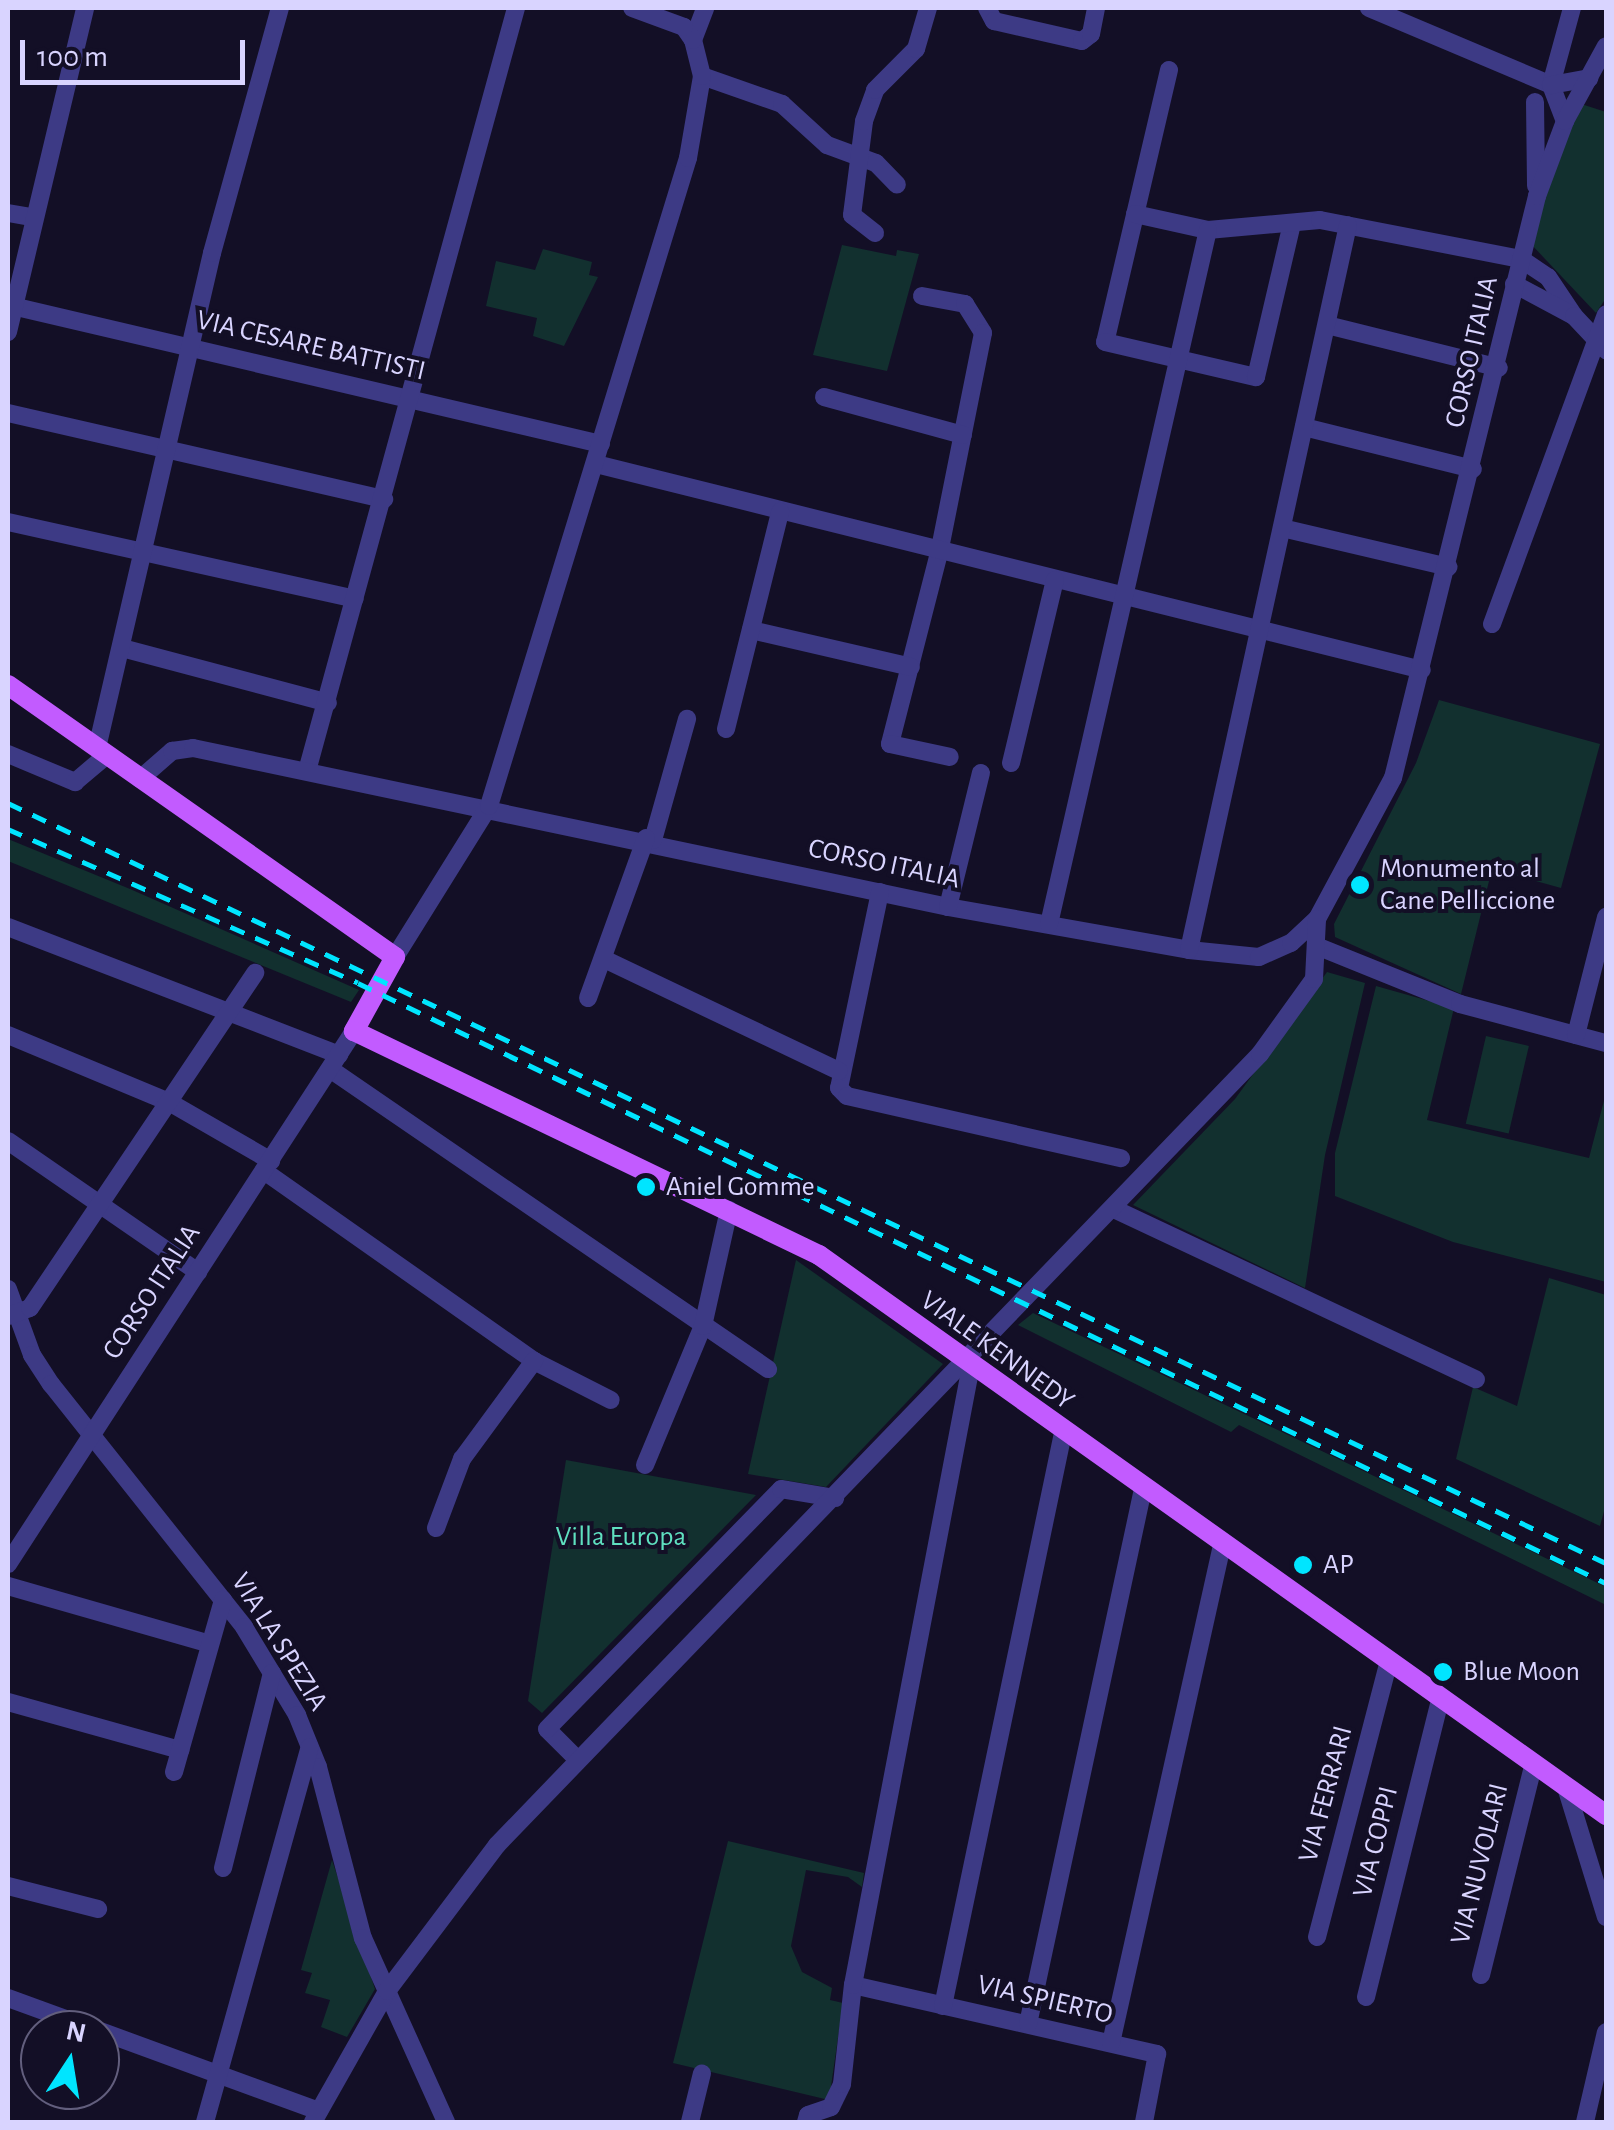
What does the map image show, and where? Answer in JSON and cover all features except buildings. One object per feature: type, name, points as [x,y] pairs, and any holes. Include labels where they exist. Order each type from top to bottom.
[{"type":"main road","points":[[8,685],[395,957]]},
{"type":"main road","name":"CORSO ITALIA","points":[[354,1031],[395,957]]},
{"type":"main road","name":"VIALE KENNEDY","points":[[354,1031],[819,1255],[1388,1665],[1606,1815]]},
{"type":"street","points":[[8,332],[11,306],[85,8]]},
{"type":"street","points":[[8,754],[75,782],[102,752],[168,450],[280,8]]},
{"type":"street","points":[[307,771],[413,397],[516,8]]},
{"type":"street","points":[[140,779],[181,748],[489,806],[688,158],[702,76],[692,40],[684,28],[632,8]]},
{"type":"street","points":[[692,40],[706,8]]},
{"type":"street","points":[[874,233],[852,215],[856,154],[875,90],[916,48],[928,8]]},
{"type":"street","points":[[986,8],[998,22],[1082,41],[1091,34],[1096,8]]},
{"type":"street","points":[[1368,8],[1551,84],[1589,78]]},
{"type":"street","points":[[1565,122],[1551,84],[1572,8]]},
{"type":"street","name":"CORSO ITALIA","points":[[395,957],[489,806],[948,906],[1189,950],[1259,956],[1292,943],[1317,919],[1393,778],[1499,368],[1514,284],[1536,196],[1565,122],[1606,46]]},
{"type":"street","points":[[1168,70],[1105,342],[1256,378],[1292,222]]},
{"type":"street","points":[[1524,72],[1535,102],[1536,196]]},
{"type":"street","points":[[702,76],[782,104],[827,145],[856,154],[898,185]]},
{"type":"street","points":[[1535,102],[1565,122]]},
{"type":"street","points":[[8,213],[35,218]]},
{"type":"street","points":[[1135,214],[1208,230],[1292,222],[1348,225],[1521,259],[1548,278],[1600,345]]},
{"type":"street","points":[[1189,950],[1348,225]]},
{"type":"street","points":[[1049,924],[1208,230]]},
{"type":"street","points":[[1514,284],[1574,316]]},
{"type":"street","points":[[922,296],[965,304],[984,333],[939,553],[890,744],[950,757]]},
{"type":"street","name":"VIA CESARE BATTISTI","points":[[11,306],[602,444]]},
{"type":"street","points":[[1492,624],[1600,345],[1606,314]]},
{"type":"street","points":[[1327,325],[1499,368]]},
{"type":"street","points":[[824,397],[963,434]]},
{"type":"street","points":[[8,413],[384,499]]},
{"type":"street","points":[[1304,426],[1473,469]]},
{"type":"street","points":[[596,464],[939,553],[1422,670]]},
{"type":"street","points":[[726,729],[780,512]]},
{"type":"street","points":[[8,522],[354,599]]},
{"type":"street","points":[[1282,528],[1448,567]]},
{"type":"street","points":[[1011,763],[1055,580]]},
{"type":"street","points":[[751,630],[911,668]]},
{"type":"street","points":[[122,648],[328,703]]},
{"type":"street","points":[[588,998],[649,839],[687,719]]},
{"type":"street","points":[[948,906],[981,773]]},
{"type":"street","points":[[880,892],[839,1088],[847,1096],[1121,1158]]},
{"type":"street","points":[[1576,1034],[1606,918]]},
{"type":"street","points":[[120,2039],[218,2074],[316,2116],[387,1991],[497,1845],[577,1758],[968,1364],[1234,1085],[1314,980],[1319,947],[1317,919]]},
{"type":"street","points":[[8,927],[229,1012],[335,1062],[768,1369]]},
{"type":"street","points":[[1319,947],[1460,1004],[1606,1043]]},
{"type":"street","points":[[604,959],[840,1071]]},
{"type":"street","points":[[11,1317],[30,1308],[255,974]]},
{"type":"street","name":"CORSO ITALIA","points":[[8,1564],[354,1031]]},
{"type":"street","points":[[8,1036],[168,1102],[267,1166],[534,1361],[611,1400]]},
{"type":"street","points":[[8,1141],[198,1272]]},
{"type":"street","points":[[1114,1209],[1476,1379]]},
{"type":"street","points":[[646,1465],[703,1326],[729,1210]]},
{"type":"street","name":"VIA LA SPEZIA","points":[[8,1289],[11,1317],[89,1439],[223,1600],[272,1673],[310,1747],[363,1938],[446,2122]]},
{"type":"street","points":[[436,1528],[462,1459],[534,1361]]},
{"type":"street","points":[[806,2122],[808,2114],[838,2098],[853,1985],[968,1364]]},
{"type":"street","points":[[943,2006],[1063,1432]]},
{"type":"street","points":[[577,1758],[547,1729],[781,1489],[835,1498]]},
{"type":"street","points":[[1028,2024],[1144,1489]]},
{"type":"street","points":[[1111,2043],[1222,1546]]},
{"type":"street","points":[[8,1586],[210,1644]]},
{"type":"street","points":[[174,1772],[223,1600]]},
{"type":"street","name":"VIA FERRARI","points":[[1317,1936],[1388,1665]]},
{"type":"street","points":[[223,1868],[272,1673]]},
{"type":"street","name":"VIA COPPI","points":[[1366,1997],[1440,1701]]},
{"type":"street","points":[[8,1702],[180,1750]]},
{"type":"street","points":[[206,2122],[310,1747]]},
{"type":"street","name":"VIA NUVOLARI","points":[[1481,1975],[1533,1766]]},
{"type":"street","points":[[1566,1787],[1606,1917]]},
{"type":"street","points":[[8,1886],[98,1909]]},
{"type":"street","name":"VIA SPIERTO","points":[[853,1985],[1158,2054],[1144,2122]]},
{"type":"street","points":[[8,1998],[41,2010]]},
{"type":"street","points":[[1585,2122],[1606,2032]]},
{"type":"street","points":[[690,2122],[702,2074]]},
{"type":"green space","points":[[1575,102],[1606,112],[1606,298],[1596,313],[1530,243]]},
{"type":"green space","points":[[842,245],[896,256],[897,250],[919,254],[887,371],[813,355]]},
{"type":"green space","points":[[543,249],[592,262],[589,275],[598,277],[564,346],[533,336],[537,318],[486,306],[496,261],[535,270]]},
{"type":"green space","points":[[1439,700],[1600,744],[1561,888],[1492,869],[1461,994],[1335,937],[1334,924],[1416,763]]},
{"type":"green space","points":[[8,839],[359,990],[351,1002],[8,861]]},
{"type":"green space","points":[[1327,972],[1365,983],[1325,1155],[1305,1288],[1133,1205],[1235,1099]]},
{"type":"green space","points":[[1376,986],[1454,1008],[1427,1120],[1589,1158],[1606,1093],[1606,1282],[1453,1242],[1335,1196],[1335,1153]]},
{"type":"green space","points":[[1486,1036],[1529,1046],[1509,1134],[1466,1124]]},
{"type":"green space","points":[[796,1260],[943,1364],[826,1487],[748,1474]]},
{"type":"green space","points":[[1549,1278],[1606,1295],[1606,1504],[1600,1526],[1456,1459],[1473,1387],[1517,1406]]},
{"type":"green space","points":[[1033,1313],[1606,1587],[1606,1605],[1239,1425],[1231,1432],[1018,1325]]},
{"type":"green space","name":"Villa Europa","points":[[566,1460],[756,1495],[542,1713],[528,1701]]},
{"type":"green space","points":[[728,1841],[864,1873],[862,1887],[848,1877],[806,1870],[791,1946],[802,1972],[832,1988],[830,2000],[843,2003],[829,2100],[673,2063]]},
{"type":"green space","points":[[332,1860],[375,1989],[347,2037],[321,2027],[330,2000],[305,1993],[312,1973],[301,1970]]},
{"type":"railway","points":[[8,803],[1606,1563]]},
{"type":"railway","points":[[8,829],[358,983],[1606,1583]]},
{"type":"place","name":"Monumento al Cane Pelliccione","points":[[1360,885]]},
{"type":"place","name":"Aniel Gomme","points":[[646,1187]]},
{"type":"place","name":"AP","points":[[1303,1565]]},
{"type":"place","name":"Blue Moon","points":[[1443,1672]]}]
